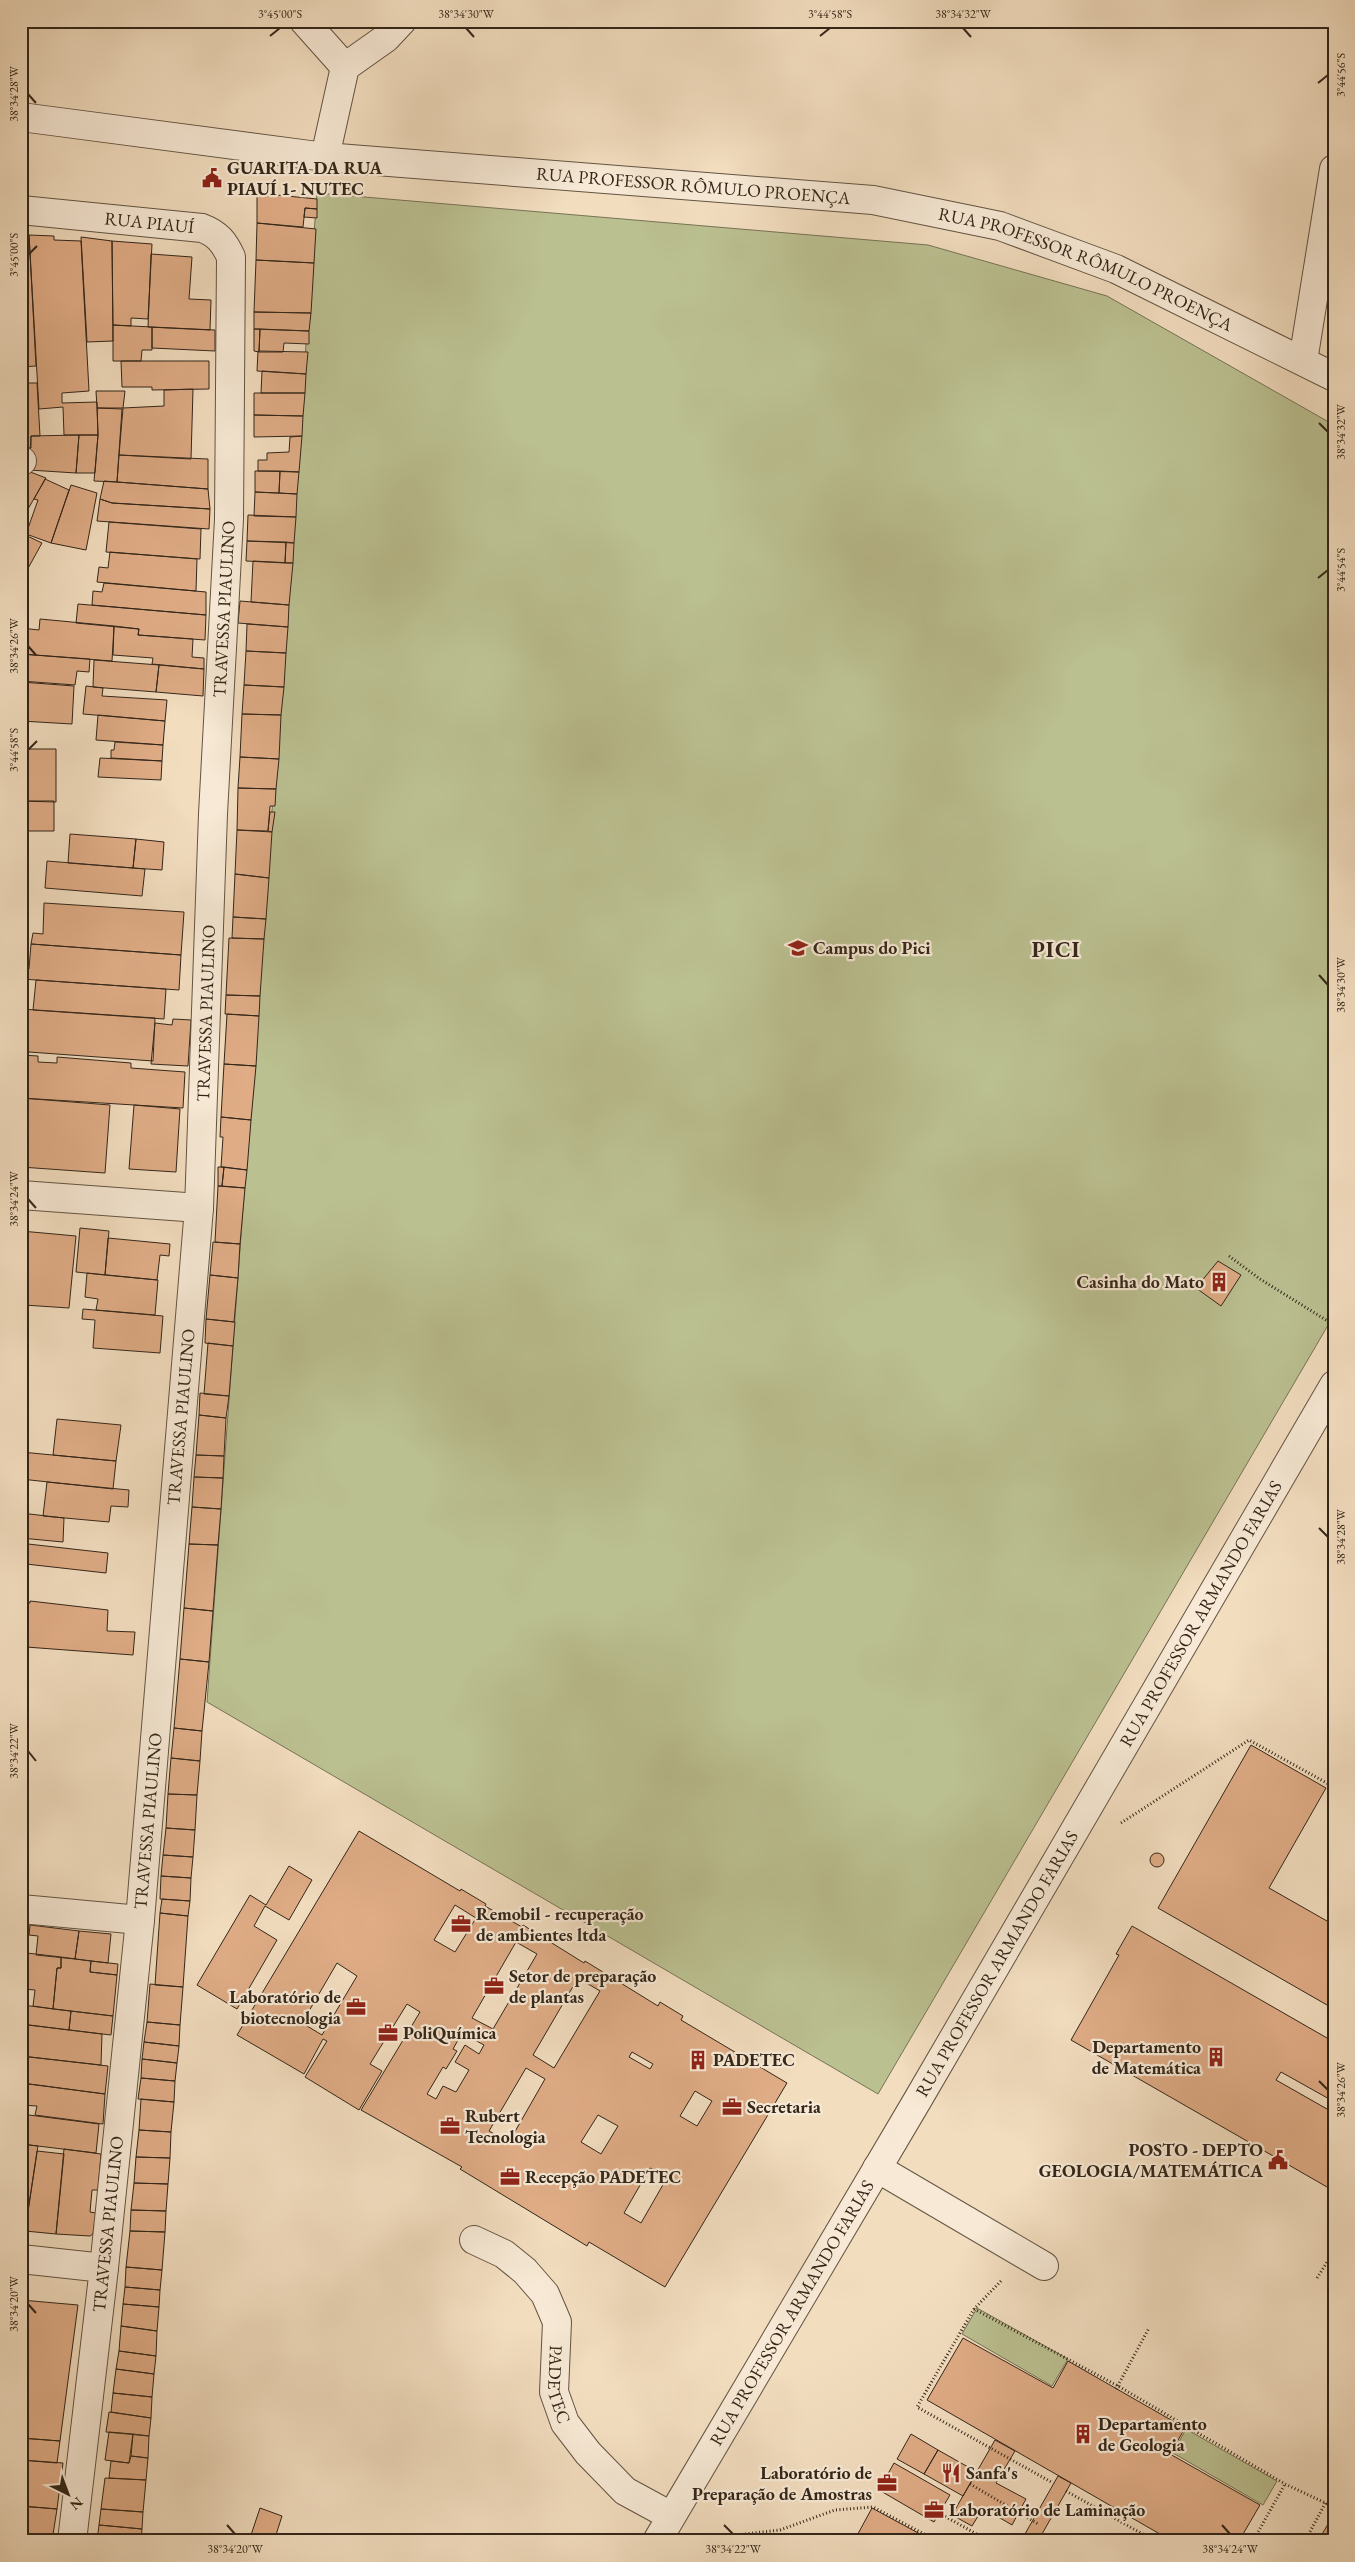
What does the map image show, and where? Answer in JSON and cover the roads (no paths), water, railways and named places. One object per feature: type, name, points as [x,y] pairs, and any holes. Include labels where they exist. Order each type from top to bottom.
[{"type":"street","points":[[304,21],[345,67]]},
{"type":"street","points":[[325,157],[345,67],[390,35],[402,21]]},
{"type":"street","name":"RUA PROFESSOR RÔMULO PROENÇA","points":[[22,113],[325,157],[873,200],[1000,226],[1116,269],[1334,377]]},
{"type":"street","points":[[1303,361],[1334,169]]},
{"type":"street","name":"RUA PIAUÍ","points":[[21,210],[202,228],[214,233],[224,241],[231,257],[232,290]]},
{"type":"street","name":"TRAVESSA PIAULINO","points":[[72,2541],[104,2268],[140,1920],[199,1208],[212,814],[229,519],[232,290]]},
{"type":"street","points":[[21,1194],[199,1208]]},
{"type":"street","name":"RUA PROFESSOR ARMANDO FARIAS","points":[[657,2541],[1334,1386]]},
{"type":"street","points":[[21,1909],[140,1920]]},
{"type":"street","points":[[877,2168],[1044,2266]]},
{"type":"street","name":"PADETEC","points":[[474,2240],[504,2254],[524,2271],[545,2294],[557,2322],[554,2392],[565,2423],[612,2480],[625,2491],[672,2516]]},
{"type":"street","points":[[21,2259],[104,2268]]},
{"type":"place","name":"GUARITA DA RUA PIAUÍ 1- NUTEC","points":[[212,178]]},
{"type":"place","name":"Campus do Pici","points":[[798,948]]},
{"type":"place","name":"Casinha do Mato","points":[[1219,1282]]},
{"type":"place","name":"Remobil - recuperação de ambientes ltda","points":[[461,1924]]},
{"type":"place","name":"Setor de preparação de plantas","points":[[494,1986]]},
{"type":"place","name":"Laboratório de biotecnologia","points":[[356,2007]]},
{"type":"place","name":"PoliQuímica","points":[[388,2033]]},
{"type":"place","name":"Departamento de Matemática","points":[[1216,2057]]},
{"type":"place","name":"PADETEC","points":[[698,2060]]},
{"type":"place","name":"Secretaria","points":[[732,2107]]},
{"type":"place","name":"Rubert Tecnologia","points":[[450,2126]]},
{"type":"place","name":"POSTO - DEPTO GEOLOGIA/MATEMÁTICA","points":[[1278,2160]]},
{"type":"place","name":"Recepção PADETEC","points":[[510,2177]]},
{"type":"place","name":"Departamento de Geologia","points":[[1083,2434]]},
{"type":"place","name":"Sanfa's","points":[[951,2473]]},
{"type":"place","name":"Laboratório de Preparação de Amostras","points":[[887,2483]]},
{"type":"place","name":"Laboratório de Laminação","points":[[934,2510]]},
{"type":"district","name":"PICI","points":[[1056,949]]}]
